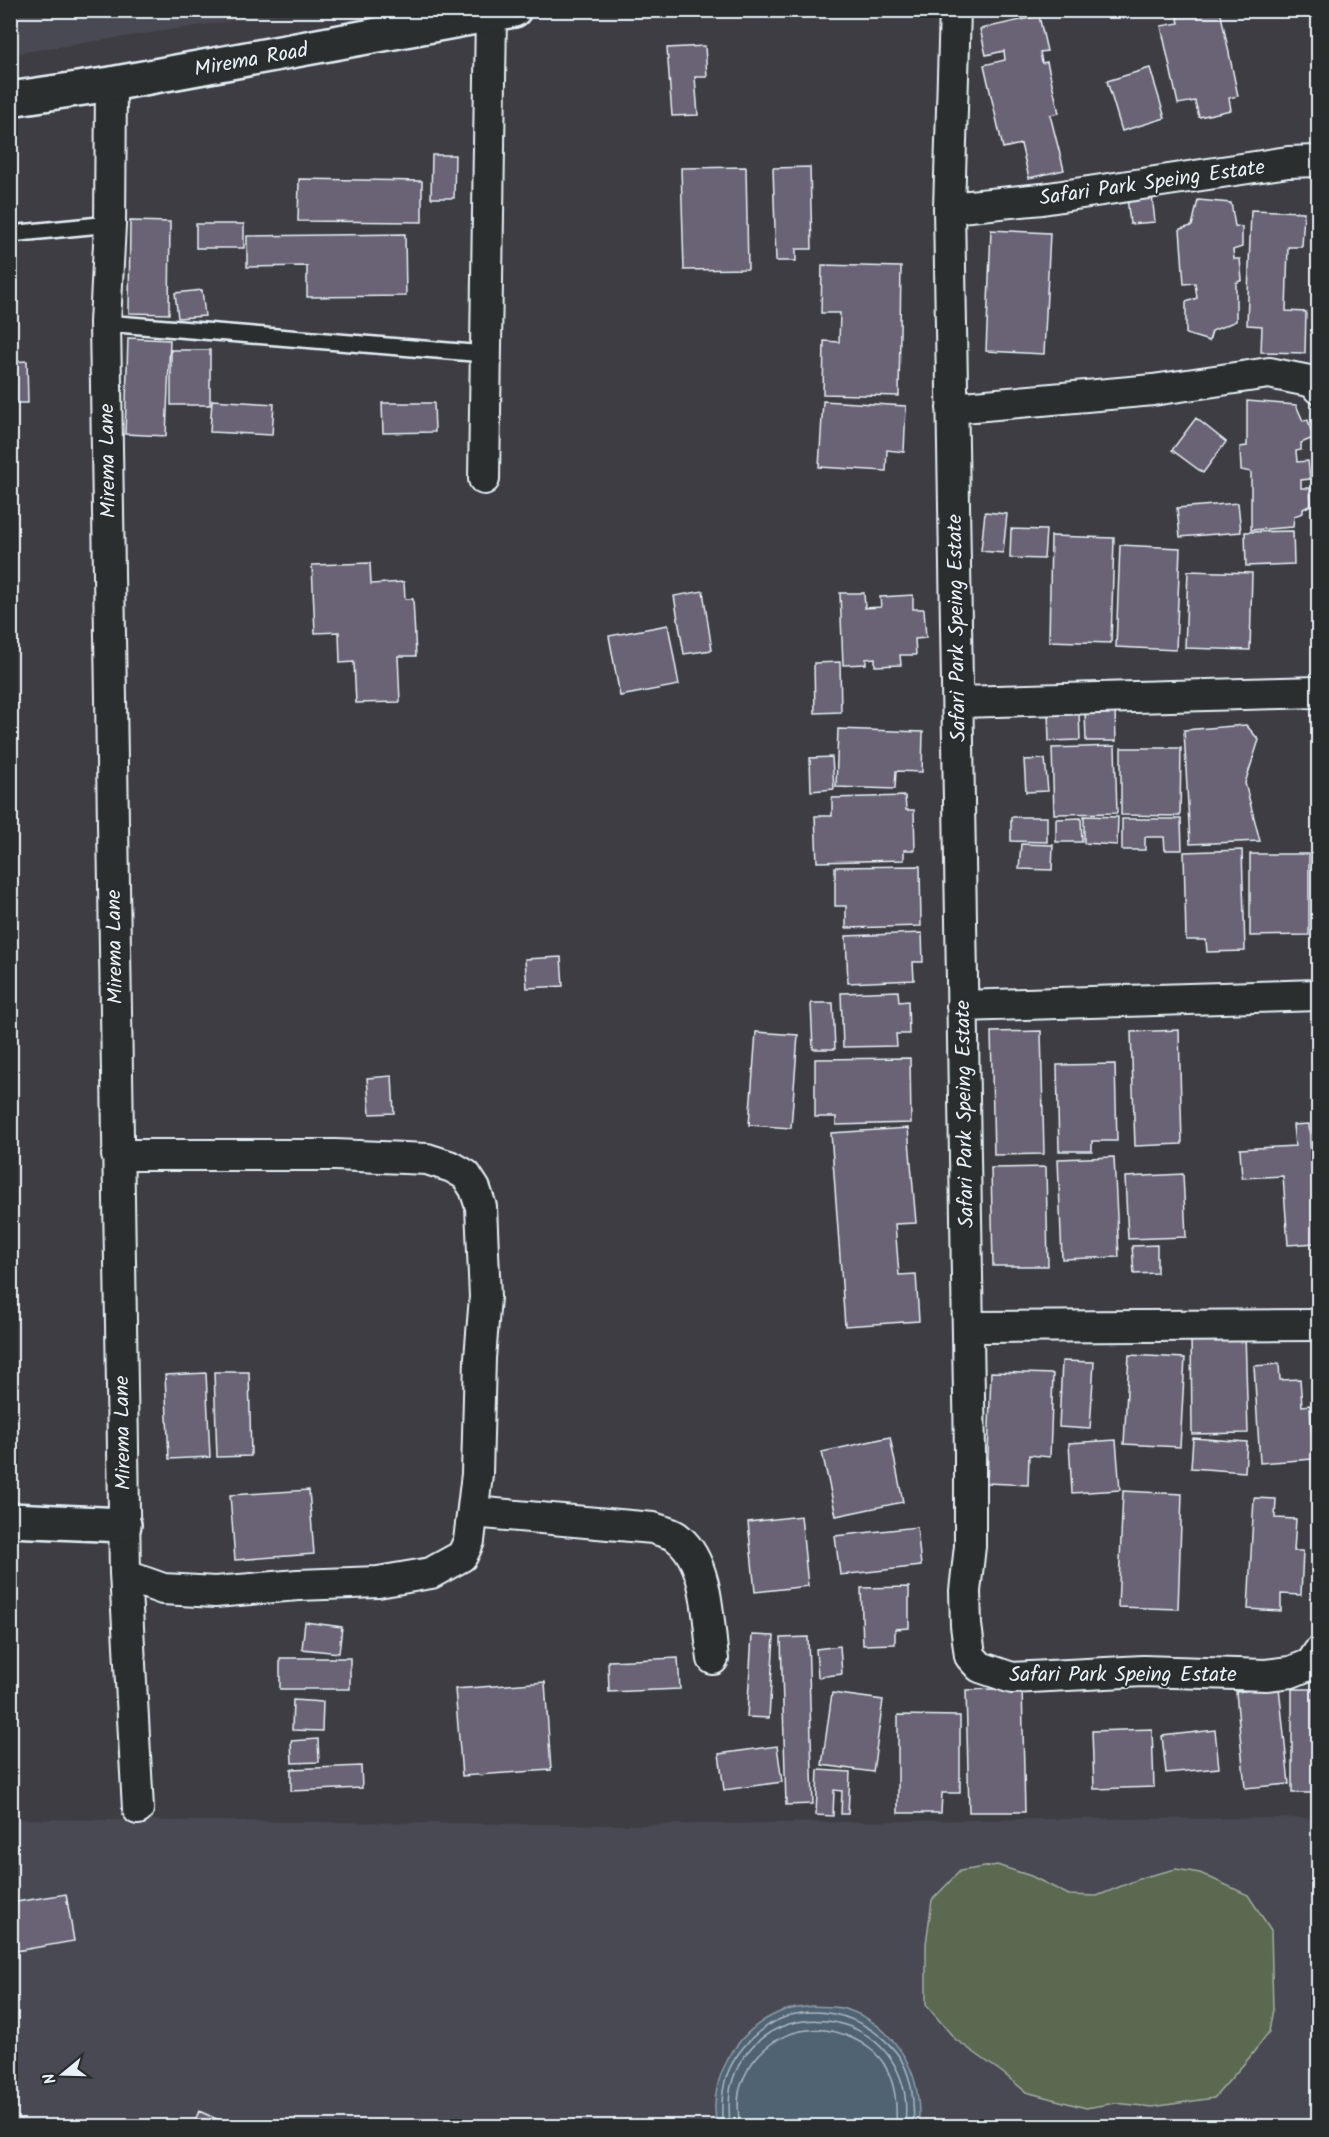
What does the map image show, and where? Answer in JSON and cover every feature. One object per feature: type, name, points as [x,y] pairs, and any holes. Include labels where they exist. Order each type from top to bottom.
[{"type":"street","name":"Safari Park Speing Estate","points":[[955,10],[949,208],[968,1327],[970,1546],[965,1591],[970,1656],[980,1667],[1012,1678],[1143,1671],[1266,1676],[1291,1672],[1311,1664],[1318,1653]]},
{"type":"street","name":"Mirema Road","points":[[10,99],[111,84],[502,12],[485,354],[483,479]]},
{"type":"street","name":"Mirema Lane","points":[[111,84],[110,224],[105,323],[117,1155],[125,1573],[138,1809]]},
{"type":"street","name":"Safari Park Speing Estate","points":[[949,208],[1042,199],[1288,162],[1318,161]]},
{"type":"street","points":[[952,408],[1154,390],[1269,373],[1314,382],[1318,388]]},
{"type":"street","points":[[958,702],[1318,692]]},
{"type":"street","points":[[962,1006],[1318,995]]},
{"type":"street","points":[[117,1155],[335,1155],[427,1159],[452,1167],[466,1175],[475,1189],[481,1207],[485,1297],[480,1358],[477,1474],[469,1541],[462,1556],[431,1573],[378,1582],[298,1585],[215,1592],[183,1592],[163,1589],[125,1573]]},
{"type":"street","points":[[968,1327],[1318,1325]]},
{"type":"street","points":[[473,1512],[653,1528],[679,1538],[693,1556],[702,1580],[713,1659]]},
{"type":"street","points":[[10,1520],[124,1525]]},
{"type":"lane","points":[[10,234],[110,224]]},
{"type":"lane","points":[[105,323],[485,354]]},
{"type":"shaded area","points":[[11,10],[297,10],[297,11],[11,54]]},
{"type":"shaded area","points":[[1318,1818],[1318,2126],[11,2126],[11,1819],[625,1825]]},
{"type":"green space","points":[[997,1865],[1031,1876],[1069,1895],[1097,1896],[1144,1877],[1176,1869],[1200,1873],[1248,1895],[1271,1930],[1273,2009],[1269,2032],[1214,2098],[1152,2107],[1115,2103],[1086,2108],[1026,2092],[955,2039],[926,2005],[926,1944],[932,1900],[960,1871]]},
{"type":"water","points":[[812,2006],[841,2008],[859,2015],[873,2022],[895,2043],[911,2069],[918,2099],[918,2126],[717,2126],[716,2091],[728,2058],[738,2044],[764,2020],[780,2012]]},
{"type":"building","points":[[1176,10],[1220,10],[1238,96],[1229,98],[1231,110],[1199,117],[1195,101],[1178,104],[1161,26],[1179,23]]},
{"type":"building","points":[[1039,16],[1047,51],[1040,52],[1042,63],[1047,62],[1059,113],[1050,115],[1064,170],[1029,178],[1021,144],[1003,148],[984,65],[1005,60],[1004,51],[986,55],[980,29]]},
{"type":"building","points":[[705,46],[707,77],[695,77],[698,115],[672,116],[667,48]]},
{"type":"building","points":[[1150,68],[1165,118],[1122,131],[1107,81]]},
{"type":"building","points":[[432,155],[455,155],[454,198],[431,198]]},
{"type":"building","points":[[746,167],[748,269],[684,270],[681,168]]},
{"type":"building","points":[[810,167],[812,249],[796,249],[796,261],[776,261],[773,168]]},
{"type":"building","points":[[299,179],[422,181],[422,222],[298,221]]},
{"type":"building","points":[[1152,195],[1155,222],[1130,224],[1127,197]]},
{"type":"building","points":[[1198,200],[1231,203],[1235,226],[1242,227],[1242,247],[1233,250],[1234,259],[1240,259],[1242,280],[1236,283],[1236,321],[1212,331],[1209,341],[1186,334],[1186,302],[1197,298],[1195,283],[1184,284],[1180,229],[1192,226]]},
{"type":"building","points":[[1251,210],[1304,212],[1302,247],[1288,247],[1286,311],[1306,312],[1305,353],[1261,352],[1262,326],[1247,325]]},
{"type":"building","points":[[130,221],[170,222],[169,314],[129,313]]},
{"type":"building","points":[[196,224],[244,224],[244,248],[196,248]]},
{"type":"building","points":[[991,230],[1050,233],[1044,354],[986,351]]},
{"type":"building","points":[[405,234],[406,296],[307,297],[307,266],[247,267],[247,236]]},
{"type":"building","points":[[822,265],[901,267],[899,396],[823,394],[824,341],[839,342],[840,313],[821,313]]},
{"type":"building","points":[[202,290],[205,316],[178,318],[175,293]]},
{"type":"building","points":[[128,338],[170,340],[166,436],[125,434]]},
{"type":"building","points":[[171,350],[210,350],[210,405],[171,405]]},
{"type":"building","points":[[27,361],[28,403],[10,403],[10,362]]},
{"type":"building","points":[[212,400],[274,404],[272,435],[210,432]]},
{"type":"building","points":[[823,401],[906,406],[904,452],[887,450],[886,471],[819,467]]},
{"type":"building","points":[[1247,401],[1296,405],[1303,421],[1308,420],[1313,438],[1301,443],[1301,450],[1296,451],[1297,462],[1308,461],[1310,479],[1301,480],[1301,488],[1310,488],[1311,505],[1303,509],[1303,513],[1294,516],[1293,527],[1251,530],[1251,472],[1241,470],[1240,447],[1247,446]]},
{"type":"building","points":[[382,403],[434,403],[435,432],[383,433]]},
{"type":"building","points":[[1196,418],[1226,442],[1203,473],[1172,450]]},
{"type":"building","points":[[1238,503],[1241,532],[1180,537],[1177,508]]},
{"type":"building","points":[[985,512],[1007,514],[1003,553],[981,551]]},
{"type":"building","points":[[1011,529],[1046,530],[1044,559],[1010,558]]},
{"type":"building","points":[[1293,531],[1294,564],[1246,566],[1245,532]]},
{"type":"building","points":[[1051,536],[1114,538],[1111,643],[1049,641]]},
{"type":"building","points":[[1120,545],[1180,548],[1176,650],[1116,647]]},
{"type":"building","points":[[370,563],[371,584],[404,582],[405,599],[413,599],[416,656],[398,656],[400,702],[356,703],[354,662],[340,663],[339,632],[315,633],[312,565]]},
{"type":"building","points":[[1188,571],[1252,573],[1250,650],[1185,648]]},
{"type":"building","points":[[703,591],[712,650],[684,654],[674,596]]},
{"type":"building","points":[[840,593],[864,593],[865,608],[881,607],[880,597],[913,595],[913,609],[924,609],[926,638],[915,639],[916,655],[900,655],[901,665],[875,666],[875,658],[866,659],[866,664],[843,665]]},
{"type":"building","points":[[668,625],[679,685],[620,696],[609,636]]},
{"type":"building","points":[[840,662],[841,712],[815,713],[814,663]]},
{"type":"building","points":[[1085,711],[1115,711],[1116,741],[1086,741]]},
{"type":"building","points":[[1048,712],[1079,712],[1080,740],[1049,741]]},
{"type":"building","points":[[1246,725],[1259,740],[1245,783],[1260,841],[1190,844],[1184,730]]},
{"type":"building","points":[[838,729],[923,732],[922,772],[896,771],[895,789],[836,787]]},
{"type":"building","points":[[1115,746],[1117,813],[1054,814],[1052,748]]},
{"type":"building","points":[[1121,748],[1181,748],[1180,816],[1121,815]]},
{"type":"building","points":[[832,757],[834,789],[811,791],[810,758]]},
{"type":"building","points":[[1045,759],[1048,791],[1026,792],[1024,760]]},
{"type":"building","points":[[905,796],[906,810],[914,810],[915,850],[904,850],[904,860],[817,862],[815,816],[832,816],[832,798]]},
{"type":"building","points":[[1084,816],[1118,817],[1117,845],[1084,843]]},
{"type":"building","points":[[1011,817],[1047,817],[1047,842],[1011,841]]},
{"type":"building","points":[[1081,818],[1082,842],[1056,842],[1056,819]]},
{"type":"building","points":[[1122,819],[1181,819],[1182,850],[1165,850],[1164,837],[1145,837],[1145,850],[1122,850]]},
{"type":"building","points":[[1021,844],[1053,845],[1052,870],[1019,869]]},
{"type":"building","points":[[1242,850],[1245,951],[1207,952],[1206,940],[1186,940],[1184,852]]},
{"type":"building","points":[[1250,854],[1309,854],[1309,935],[1250,936]]},
{"type":"building","points":[[920,866],[921,926],[846,928],[846,906],[835,906],[835,867]]},
{"type":"building","points":[[922,933],[923,962],[913,962],[914,980],[848,983],[846,936]]},
{"type":"building","points":[[561,957],[563,986],[527,988],[525,959]]},
{"type":"building","points":[[898,991],[899,1002],[908,1001],[909,1034],[896,1034],[897,1046],[843,1047],[841,993]]},
{"type":"building","points":[[811,1003],[833,1003],[835,1049],[813,1049]]},
{"type":"building","points":[[1179,1030],[1182,1144],[1135,1146],[1131,1032]]},
{"type":"building","points":[[1041,1031],[1044,1154],[994,1155],[991,1032]]},
{"type":"building","points":[[756,1032],[798,1035],[791,1128],[749,1125]]},
{"type":"building","points":[[910,1058],[911,1123],[836,1125],[836,1117],[815,1117],[815,1059]]},
{"type":"building","points":[[1115,1064],[1117,1141],[1092,1141],[1092,1151],[1059,1151],[1057,1065]]},
{"type":"building","points":[[392,1076],[394,1113],[370,1114],[367,1078]]},
{"type":"building","points":[[1309,1124],[1316,1243],[1288,1245],[1283,1176],[1242,1178],[1240,1149],[1295,1146],[1293,1125]]},
{"type":"building","points":[[908,1128],[916,1223],[895,1224],[899,1275],[916,1274],[919,1321],[845,1326],[831,1133]]},
{"type":"building","points":[[1114,1157],[1119,1257],[1062,1259],[1058,1159]]},
{"type":"building","points":[[1046,1167],[1048,1266],[993,1266],[991,1168]]},
{"type":"building","points":[[1183,1174],[1186,1237],[1128,1239],[1125,1177]]},
{"type":"building","points":[[1157,1245],[1157,1273],[1134,1274],[1132,1246]]},
{"type":"building","points":[[1191,1333],[1245,1333],[1248,1433],[1192,1434]]},
{"type":"building","points":[[1129,1355],[1185,1358],[1180,1447],[1124,1444]]},
{"type":"building","points":[[1062,1361],[1094,1362],[1090,1429],[1059,1427]]},
{"type":"building","points":[[1279,1364],[1280,1380],[1300,1379],[1302,1406],[1310,1405],[1313,1459],[1260,1463],[1254,1366]]},
{"type":"building","points":[[214,1372],[249,1372],[251,1456],[217,1457]]},
{"type":"building","points":[[991,1372],[1053,1374],[1050,1457],[1029,1455],[1028,1485],[987,1483]]},
{"type":"building","points":[[206,1373],[210,1457],[169,1459],[165,1375]]},
{"type":"building","points":[[890,1437],[903,1502],[836,1516],[822,1452]]},
{"type":"building","points":[[1193,1438],[1247,1442],[1245,1472],[1191,1468]]},
{"type":"building","points":[[1116,1440],[1120,1490],[1072,1493],[1069,1443]]},
{"type":"building","points":[[309,1490],[314,1554],[235,1560],[230,1495]]},
{"type":"building","points":[[1123,1491],[1182,1494],[1178,1609],[1118,1607]]},
{"type":"building","points":[[1254,1498],[1276,1499],[1275,1518],[1296,1519],[1294,1551],[1303,1551],[1301,1595],[1281,1594],[1281,1611],[1248,1609]]},
{"type":"building","points":[[801,1516],[808,1586],[755,1592],[748,1522]]},
{"type":"building","points":[[917,1527],[921,1566],[840,1575],[835,1536]]},
{"type":"building","points":[[909,1587],[909,1628],[895,1629],[895,1644],[863,1645],[861,1588]]},
{"type":"building","points":[[305,1622],[342,1627],[339,1653],[302,1649]]},
{"type":"building","points":[[752,1635],[774,1636],[769,1718],[747,1717]]},
{"type":"building","points":[[808,1637],[813,1804],[786,1805],[781,1638]]},
{"type":"building","points":[[840,1646],[842,1674],[818,1677],[816,1649]]},
{"type":"building","points":[[280,1658],[350,1658],[350,1689],[280,1689]]},
{"type":"building","points":[[678,1658],[680,1689],[609,1692],[608,1661]]},
{"type":"building","points":[[545,1682],[551,1770],[462,1776],[455,1689]]},
{"type":"building","points":[[1279,1687],[1289,1784],[1245,1788],[1236,1692]]},
{"type":"building","points":[[1022,1688],[1025,1812],[969,1812],[966,1690]]},
{"type":"building","points":[[1292,1689],[1318,1689],[1318,1793],[1292,1793]]},
{"type":"building","points":[[832,1693],[883,1700],[873,1772],[822,1765]]},
{"type":"building","points":[[293,1700],[323,1702],[322,1731],[292,1730]]},
{"type":"building","points":[[898,1715],[960,1716],[960,1793],[942,1793],[941,1813],[898,1813]]},
{"type":"building","points":[[1152,1729],[1154,1787],[1094,1789],[1092,1731]]},
{"type":"building","points":[[1215,1730],[1219,1768],[1166,1773],[1162,1736]]},
{"type":"building","points":[[318,1739],[319,1762],[292,1763],[291,1741]]},
{"type":"building","points":[[777,1746],[782,1782],[724,1790],[719,1754]]},
{"type":"building","points":[[361,1766],[362,1788],[291,1791],[291,1769]]},
{"type":"building","points":[[818,1770],[850,1772],[848,1814],[841,1814],[842,1791],[834,1790],[833,1816],[816,1815]]},
{"type":"building","points":[[66,1894],[74,1941],[10,1952],[10,1903]]},
{"type":"building","points":[[199,2111],[230,2125],[193,2126]]}]
